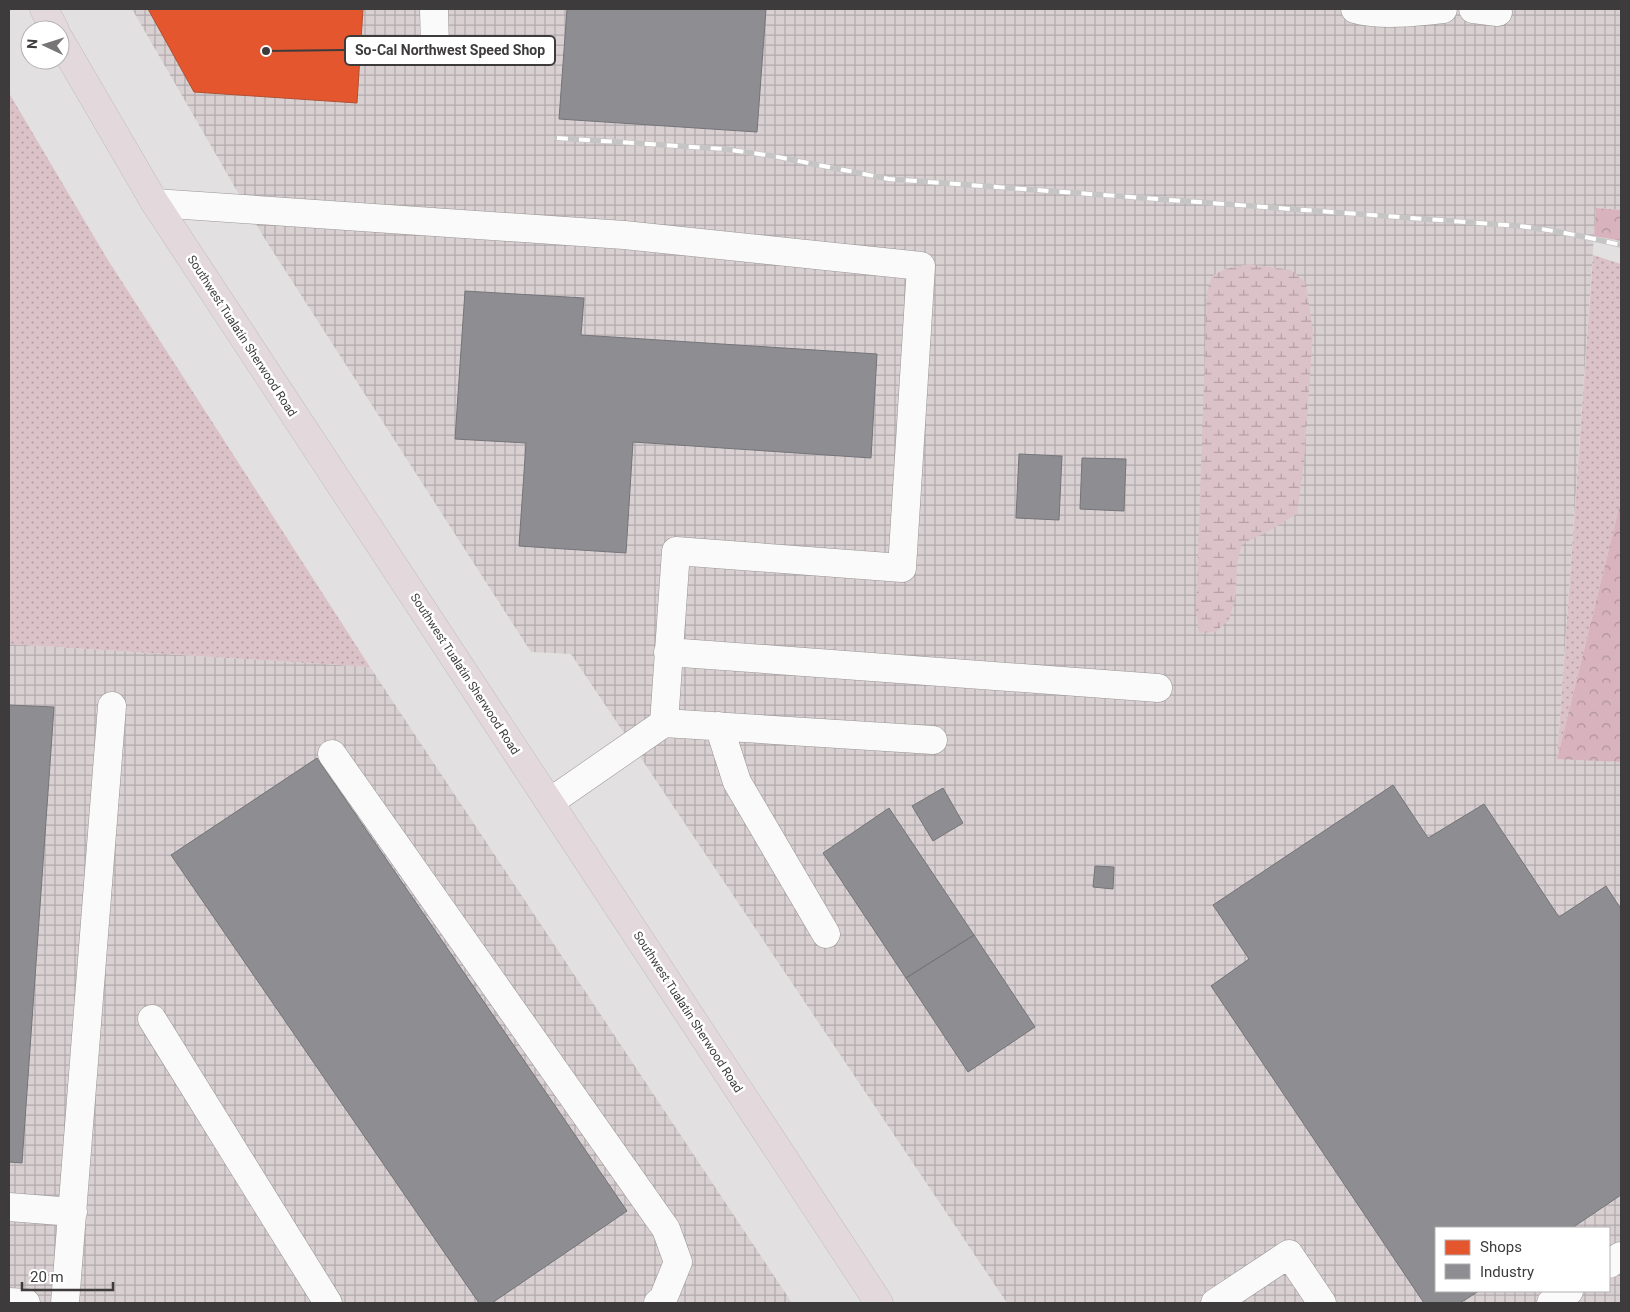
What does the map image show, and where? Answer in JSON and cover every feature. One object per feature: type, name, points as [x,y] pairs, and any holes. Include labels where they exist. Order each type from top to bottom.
[{"type":"highway","name":"Southwest Tualatin Sherwood Road","points":[[70,57],[155,204],[879,1303]]},
{"type":"lane","points":[[434,9],[435,49]]},
{"type":"lane","points":[[1355,9],[1366,12],[1421,12],[1443,9]]},
{"type":"lane","points":[[155,204],[624,235],[921,266],[902,568],[676,551],[664,723]]},
{"type":"lane","points":[[668,652],[1158,688]]},
{"type":"lane","points":[[65,1303],[112,706]]},
{"type":"lane","points":[[550,802],[664,723],[933,740]]},
{"type":"lane","points":[[720,726],[737,782],[826,934]]},
{"type":"lane","points":[[332,754],[666,1229],[678,1262],[663,1299],[658,1303]]},
{"type":"lane","points":[[152,1019],[328,1303]]},
{"type":"lane","points":[[9,1208],[73,1212]]},
{"type":"lane","points":[[1216,1303],[1289,1254],[1322,1303]]},
{"type":"lane","points":[[1610,1263],[1621,1256]]},
{"type":"lane","points":[[1551,1303],[1568,1292]]},
{"type":"lane","points":[[9,1302],[26,1303]]},
{"type":"shaded area","points":[[132,9],[1621,9],[1621,210],[1596,208],[1557,758],[1621,762],[1621,1303],[1007,1303],[571,654],[531,652],[263,236]]},
{"type":"shaded area","points":[[9,644],[370,667],[792,1303],[9,1303]]},
{"type":"green space","points":[[9,93],[106,257],[370,667],[9,644]]},
{"type":"green space","points":[[1596,208],[1621,210],[1621,241],[1594,236]]},
{"type":"green space","points":[[1593,255],[1621,264],[1621,500],[1557,759]]},
{"type":"green space","points":[[1249,264],[1291,270],[1306,283],[1313,332],[1304,462],[1297,514],[1242,544],[1237,563],[1236,594],[1229,620],[1215,632],[1199,633],[1196,611],[1207,292],[1212,276],[1225,269]]},
{"type":"green space","points":[[1621,500],[1621,762],[1557,759]]},
{"type":"building: Shops","points":[[148,9],[363,9],[357,103],[194,92]]},
{"type":"building: Industry","points":[[567,9],[766,9],[757,132],[559,119]]},
{"type":"building: Industry","points":[[465,291],[584,298],[581,335],[877,354],[871,458],[633,442],[626,553],[519,546],[526,443],[455,439]]},
{"type":"building: Industry","points":[[1019,454],[1062,456],[1059,520],[1016,518]]},
{"type":"building: Industry","points":[[1082,458],[1126,459],[1124,511],[1080,509]]},
{"type":"building: Industry","points":[[9,705],[54,707],[22,1163],[9,1162]]},
{"type":"building: Industry","points":[[317,758],[627,1211],[492,1303],[479,1303],[171,855]]},
{"type":"building: Industry","points":[[1393,785],[1428,838],[1484,804],[1559,917],[1606,886],[1621,909],[1621,1195],[1573,1227],[1435,1227],[1435,1292],[1477,1292],[1460,1303],[1424,1303],[1211,986],[1249,959],[1213,905]]},
{"type":"building: Industry","points":[[943,788],[963,823],[933,841],[912,806]]},
{"type":"building: Industry","points":[[889,808],[974,935],[906,978],[823,853]]},
{"type":"building: Industry","points":[[1095,866],[1114,867],[1113,889],[1093,887]]},
{"type":"building: Industry","points":[[974,935],[1035,1027],[968,1072],[906,978]]},
{"type":"railway","points":[[557,138],[724,149],[773,156],[889,179],[1519,226],[1621,245]]},
{"type":"place","name":"So-Cal Northwest Speed Shop","points":[[266,51]]}]
